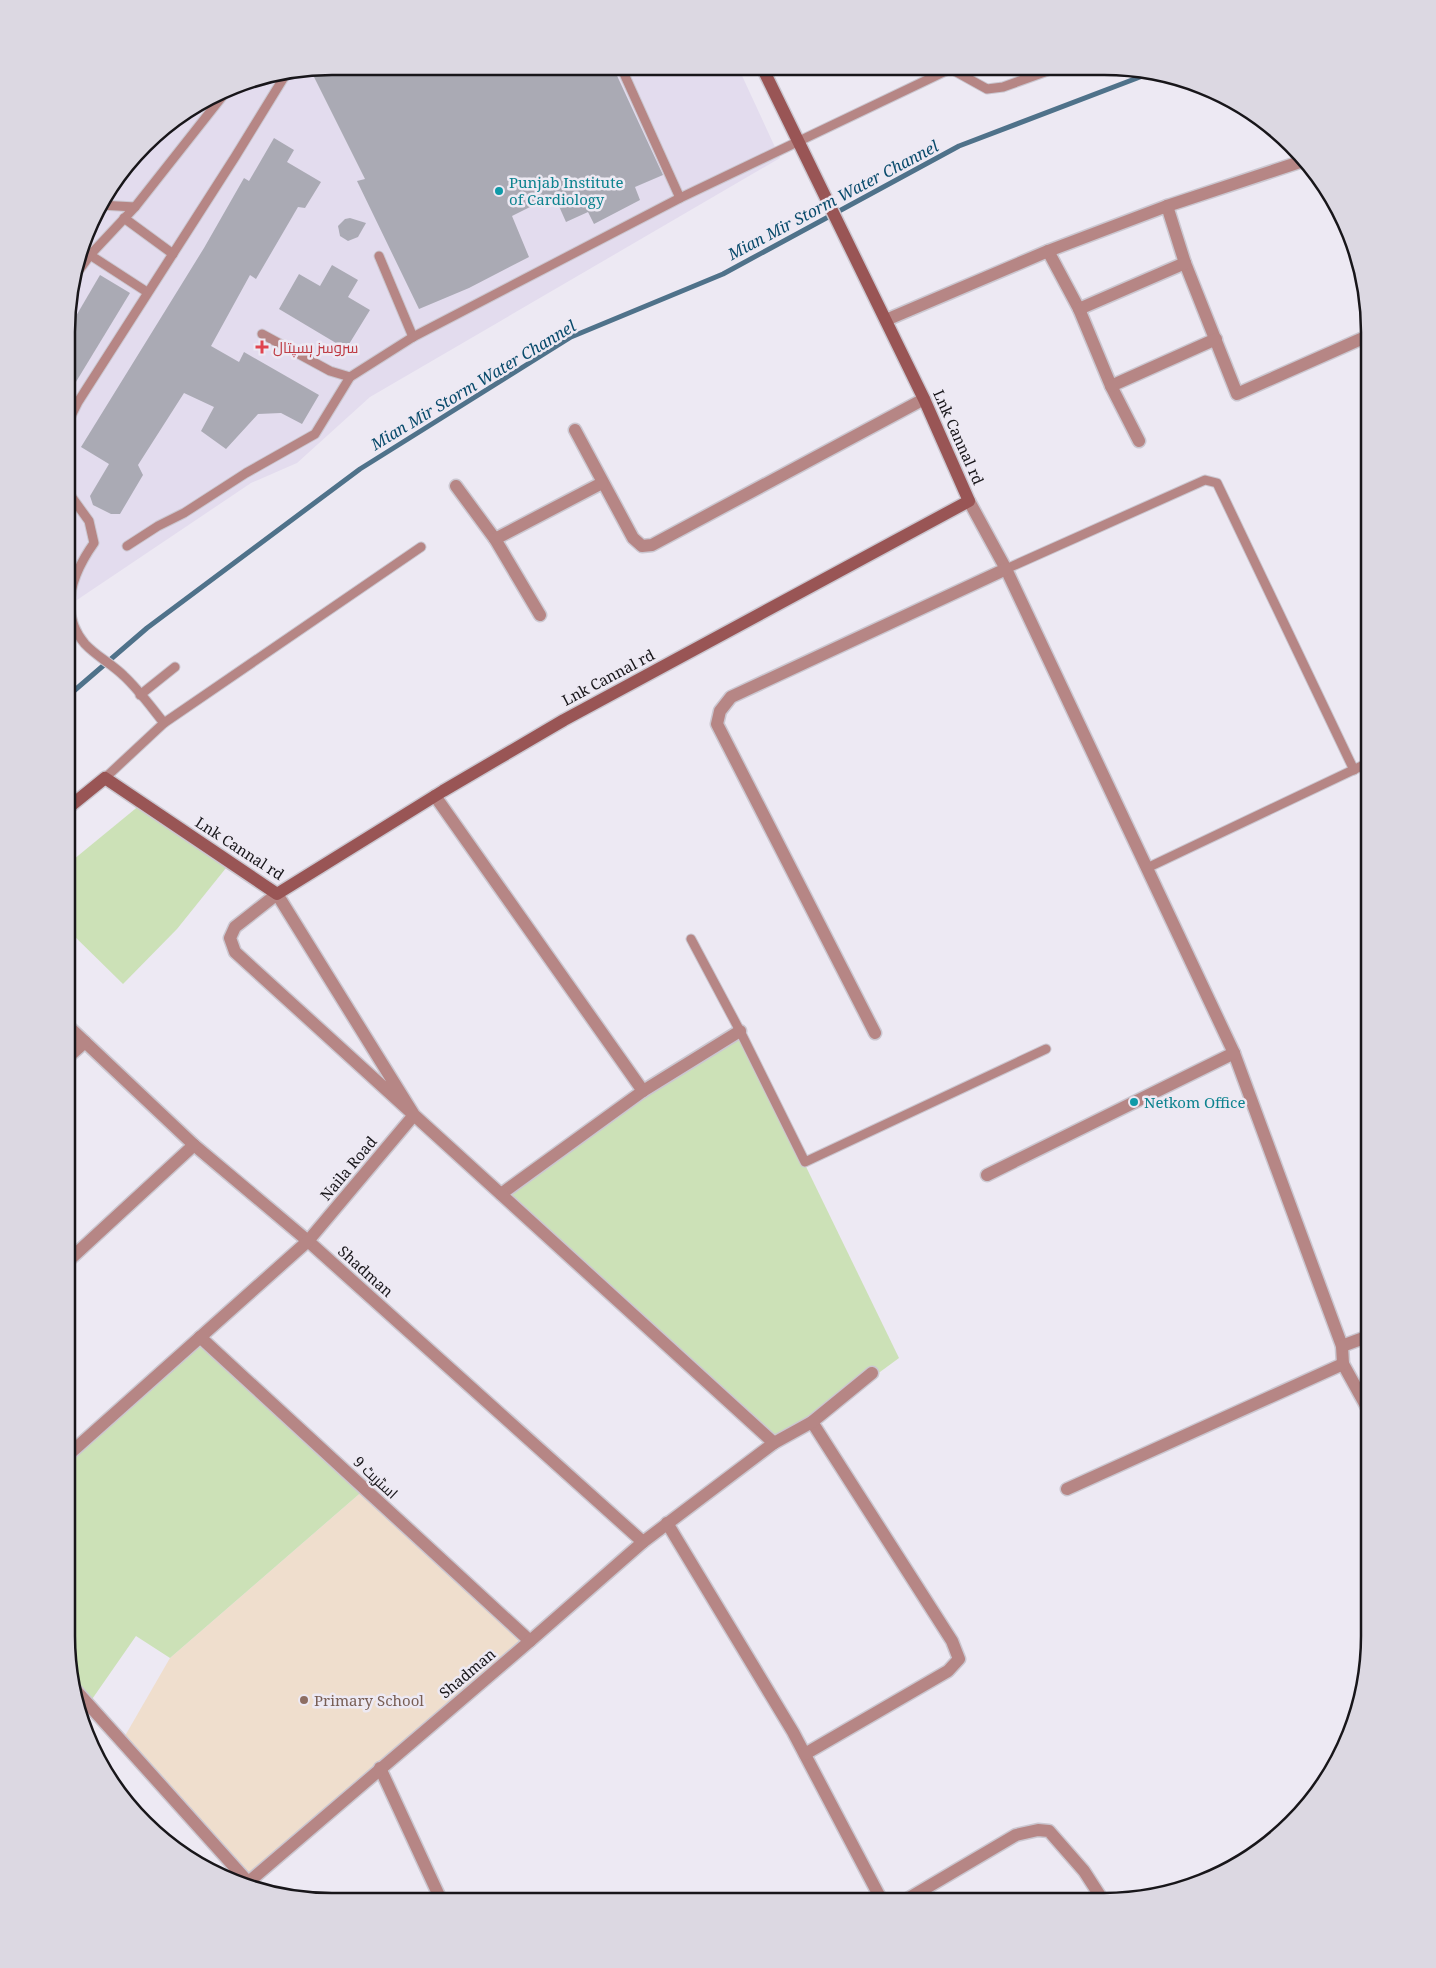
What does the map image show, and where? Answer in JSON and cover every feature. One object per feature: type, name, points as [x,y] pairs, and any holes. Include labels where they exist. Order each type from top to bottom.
[{"type":"street","name":"Lnk Cannal rd","points":[[105,778],[277,894],[435,796],[564,720],[970,501],[924,399],[800,141],[766,75]]},
{"type":"street","points":[[886,320],[1048,251],[1167,206],[1297,163]]},
{"type":"street","points":[[1167,206],[1185,263],[1236,394],[1361,339]]},
{"type":"street","points":[[1048,251],[1079,309],[1111,386],[1139,441]]},
{"type":"street","points":[[1079,309],[1185,263]]},
{"type":"street","points":[[1111,386],[1216,339]]},
{"type":"street","points":[[575,430],[633,538],[642,546],[652,546],[924,399]]},
{"type":"street","points":[[495,540],[602,483]]},
{"type":"street","points":[[456,486],[495,540],[540,615]]},
{"type":"street","points":[[970,501],[1006,569],[1234,1053],[1342,1346],[1343,1364],[1361,1397]]},
{"type":"street","points":[[875,1033],[717,724],[720,710],[731,697],[1006,569]]},
{"type":"street","points":[[75,802],[105,778]]},
{"type":"street","points":[[435,796],[643,1090]]},
{"type":"street","points":[[414,1115],[277,894],[234,927],[230,938],[235,952],[774,1443]]},
{"type":"street","points":[[501,1194],[643,1090],[740,1031]]},
{"type":"street","name":"Shadman","points":[[75,1033],[194,1145],[308,1241],[643,1542]]},
{"type":"street","points":[[75,1051],[85,1042]]},
{"type":"street","points":[[987,1175],[1234,1053]]},
{"type":"street","name":"Naila Road","points":[[75,1449],[308,1241],[414,1115]]},
{"type":"street","points":[[75,1255],[194,1145]]},
{"type":"street","name":"اسٹریٹ 9","points":[[200,1337],[530,1641]]},
{"type":"street","points":[[1342,1346],[1361,1339]]},
{"type":"street","points":[[1067,1490],[1343,1364]]},
{"type":"street","name":"Shadman","points":[[251,1879],[643,1542],[774,1443],[812,1422],[872,1373]]},
{"type":"street","points":[[805,1754],[948,1671],[959,1659],[952,1641],[812,1422]]},
{"type":"street","points":[[667,1523],[805,1754],[878,1893]]},
{"type":"street","points":[[83,1699],[237,1874]]},
{"type":"street","points":[[380,1768],[438,1893]]},
{"type":"street","points":[[918,1893],[1016,1835],[1038,1830],[1049,1831],[1084,1871],[1098,1893]]},
{"type":"lane","points":[[625,75],[680,198]]},
{"type":"lane","points":[[127,546],[158,526],[184,513],[246,473],[316,434],[350,377],[413,337],[680,198],[937,75]]},
{"type":"lane","points":[[963,75],[986,89],[1003,87],[1036,75]]},
{"type":"lane","points":[[75,408],[147,292],[235,158],[282,80]]},
{"type":"lane","points":[[85,261],[135,207],[218,102]]},
{"type":"lane","points":[[108,205],[135,207]]},
{"type":"lane","points":[[124,218],[173,254]]},
{"type":"lane","points":[[90,255],[147,292]]},
{"type":"lane","points":[[379,256],[413,337]]},
{"type":"lane","points":[[262,334],[330,372],[350,377]]},
{"type":"lane","points":[[1006,569],[1205,480],[1217,483],[1354,770]]},
{"type":"lane","points":[[75,501],[90,521],[94,543],[81,561],[75,579]]},
{"type":"lane","points":[[105,778],[164,722],[421,547]]},
{"type":"lane","points":[[75,630],[86,645],[124,676],[164,722]]},
{"type":"lane","points":[[140,695],[175,667]]},
{"type":"lane","points":[[1147,868],[1361,766]]},
{"type":"lane","points":[[691,939],[806,1162],[1046,1049]]},
{"type":"shaded area","name":"سروسز ہسپتال","points":[[332,75],[742,75],[780,158],[370,397],[297,463],[251,483],[75,601],[75,332],[80,282],[95,234],[118,189],[150,150],[176,128],[204,109],[234,95],[266,84],[299,77]]},
{"type":"shaded area","name":"Primary School","points":[[365,1489],[530,1641],[251,1879],[243,1876],[122,1741],[170,1658]]},
{"type":"green space","points":[[146,800],[230,863],[177,929],[123,984],[75,937],[75,858]]},
{"type":"green space","points":[[740,1031],[899,1358],[812,1422],[774,1443],[501,1194]]},
{"type":"green space","points":[[200,1337],[365,1489],[170,1658],[136,1636],[88,1705],[83,1700],[80,1686],[75,1636],[75,1449]]},
{"type":"building","name":"Punjab Institute of Cardiology","points":[[332,75],[617,75],[663,175],[635,187],[640,200],[594,224],[588,212],[566,222],[554,195],[512,216],[529,257],[469,288],[419,309],[357,181],[365,179],[314,77]]},
{"type":"building","points":[[274,138],[294,150],[287,162],[321,182],[305,208],[298,207],[256,279],[250,275],[211,346],[239,362],[244,352],[319,395],[302,424],[281,413],[258,414],[226,449],[201,431],[214,407],[184,393],[138,465],[143,475],[120,514],[111,514],[93,505],[90,496],[109,464],[81,447],[204,248],[244,178],[249,181]]},
{"type":"building","points":[[350,218],[366,223],[358,237],[348,241],[340,236],[338,226],[345,219]]},
{"type":"building","points":[[332,265],[358,280],[348,297],[370,310],[346,349],[279,309],[299,274],[320,286]]},
{"type":"building","points":[[100,275],[130,293],[75,383],[75,332],[76,316]]},
{"type":"waterway","name":"Mian Mir Storm Water Channel","points":[[75,690],[147,628],[360,469],[571,337],[723,274],[959,146],[1139,77]]},
{"type":"place","name":"Punjab Institute of Cardiology","points":[[499,191]]},
{"type":"place","name":"سروسز ہسپتال","points":[[262,347]]},
{"type":"place","name":"Netkom Office","points":[[1134,1102]]},
{"type":"place","name":"Primary School","points":[[304,1700]]}]
